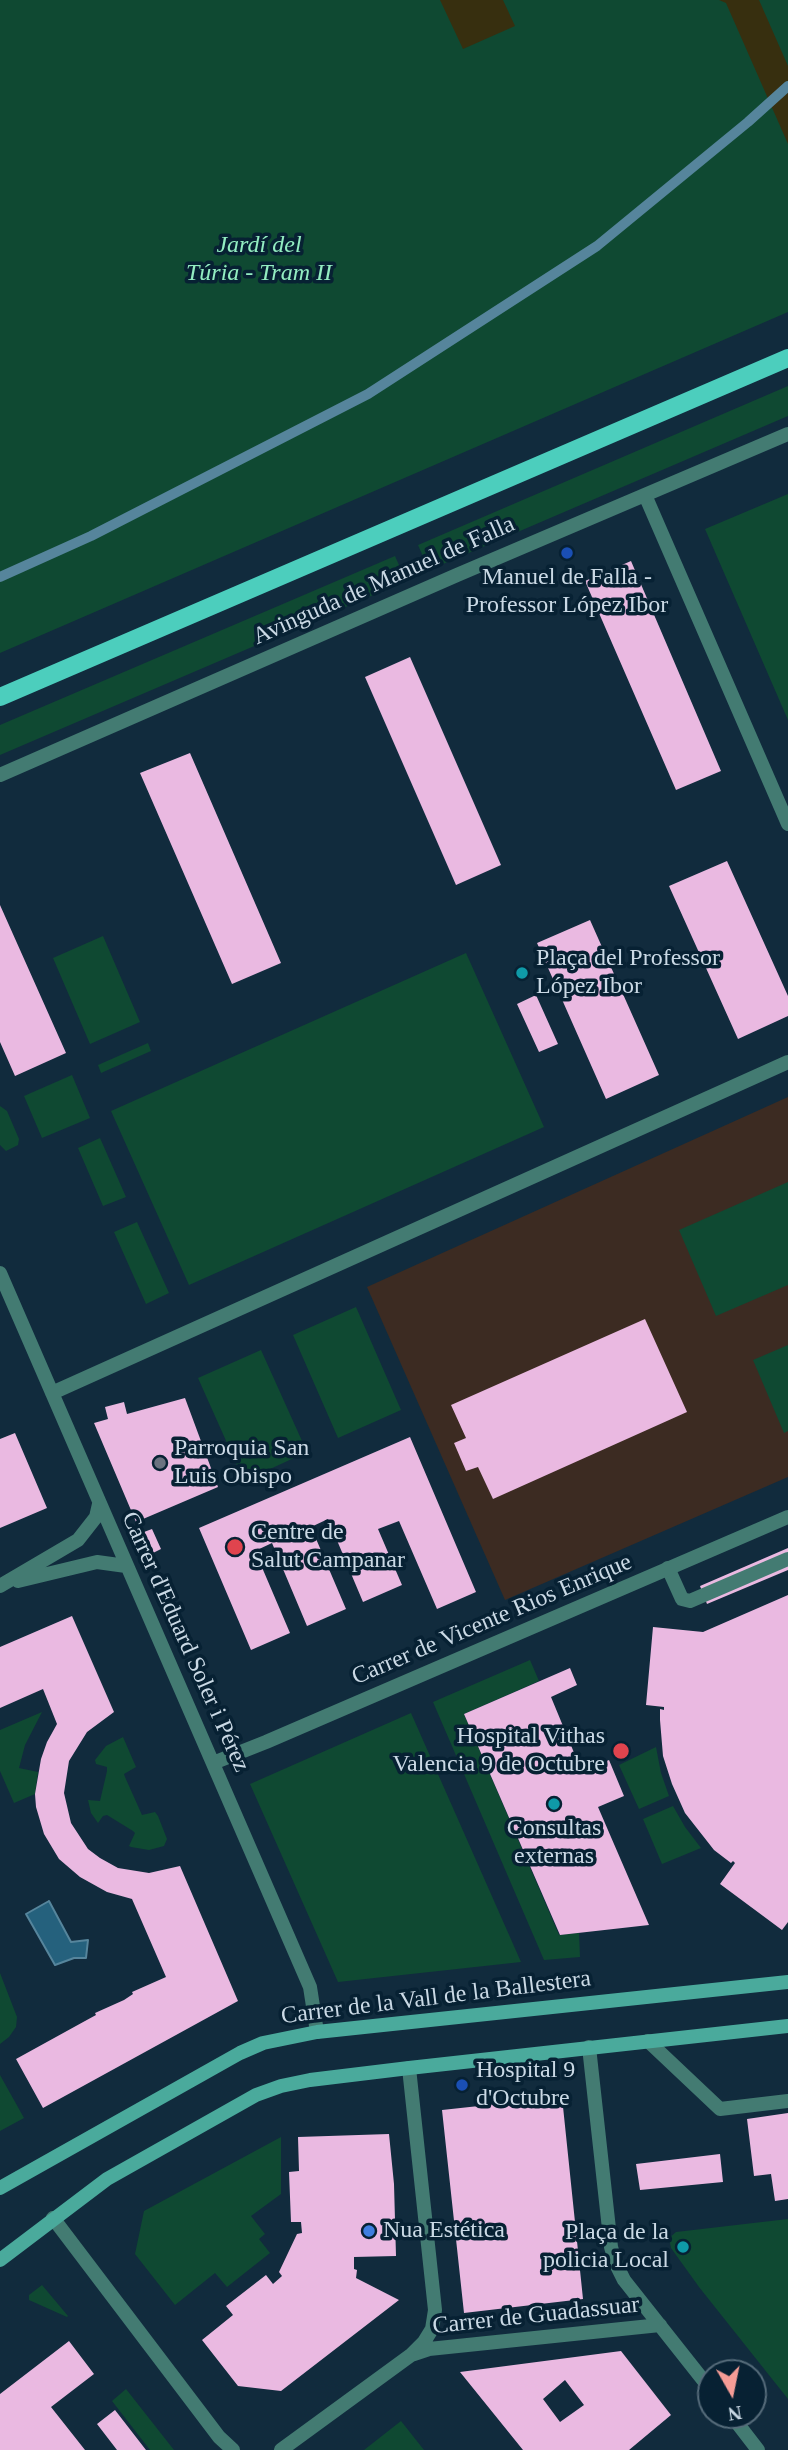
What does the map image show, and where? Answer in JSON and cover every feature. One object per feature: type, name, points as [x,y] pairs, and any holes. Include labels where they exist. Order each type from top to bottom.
[{"type":"main road","name":"Avinguda de Manuel de Falla","points":[[0,697],[788,358]]},
{"type":"street","name":"Avinguda de Manuel de Falla","points":[[0,775],[788,434]]},
{"type":"street","points":[[645,495],[788,824]]},
{"type":"street","points":[[52,1393],[788,1062]]},
{"type":"street","name":"Carrer d'Eduard Soler i Pérez","points":[[0,1273],[310,1987],[317,2032]]},
{"type":"street","points":[[0,1586],[78,1540],[92,1523],[99,1504]]},
{"type":"street","name":"Carrer de Vicente Rios Enrique","points":[[213,1763],[788,1517]]},
{"type":"street","points":[[668,1568],[682,1599],[690,1601],[788,1559]]},
{"type":"street","points":[[0,1586],[84,1564],[97,1562],[126,1566]]},
{"type":"street","name":"Carrer de la Vall de la Ballestera","points":[[0,2188],[240,2053],[263,2043],[317,2032],[786,1980]]},
{"type":"street","points":[[0,2260],[107,2179],[256,2095],[310,2080],[788,2026]]},
{"type":"street","points":[[648,2041],[720,2109],[788,2101]]},
{"type":"street","points":[[589,2047],[611,2247],[624,2280],[697,2372]]},
{"type":"street","points":[[409,2068],[435,2311],[432,2329],[411,2355]]},
{"type":"street","points":[[53,2218],[219,2437],[233,2450]]},
{"type":"street","name":"Carrer de Guadassuar","points":[[281,2450],[411,2355],[429,2349],[660,2325]]},
{"type":"street","points":[[741,2429],[755,2449]]},
{"type":"shaded area","points":[[788,1097],[788,1477],[505,1600],[367,1287]]},
{"type":"green space","name":"Jardí del Túria - Tram II","points":[[0,0],[788,0],[788,312],[0,653]]},
{"type":"green space","points":[[788,386],[788,416],[429,570],[418,545]]},
{"type":"green space","points":[[788,494],[788,720],[705,529]]},
{"type":"green space","points":[[395,556],[406,581],[0,755],[0,725]]},
{"type":"green space","points":[[103,936],[140,1022],[90,1044],[53,958]]},
{"type":"green space","points":[[466,953],[544,1127],[189,1285],[111,1111]]},
{"type":"green space","points":[[148,1043],[151,1051],[101,1073],[98,1065]]},
{"type":"green space","points":[[72,1075],[90,1118],[42,1138],[24,1096]]},
{"type":"green space","points":[[0,1106],[7,1111],[19,1139],[18,1145],[6,1151],[0,1145]]},
{"type":"green space","points":[[100,1138],[126,1197],[103,1206],[78,1148]]},
{"type":"green space","points":[[788,1182],[788,1285],[716,1316],[679,1230]]},
{"type":"green space","points":[[137,1222],[169,1293],[146,1304],[114,1232]]},
{"type":"green space","points":[[356,1307],[401,1410],[338,1438],[293,1335]]},
{"type":"green space","points":[[788,1345],[788,1431],[784,1433],[753,1360]]},
{"type":"green space","points":[[261,1350],[307,1452],[244,1481],[198,1378]]},
{"type":"green space","points":[[530,1660],[539,1681],[464,1714],[559,1935],[579,1933],[580,1957],[544,1960],[433,1702]]},
{"type":"green space","points":[[42,1712],[25,1745],[19,1768],[38,1772],[35,1794],[14,1803],[0,1771],[0,1730]]},
{"type":"green space","points":[[411,1713],[521,1962],[338,1982],[250,1784]]},
{"type":"green space","points":[[123,1737],[136,1767],[124,1774],[125,1777],[142,1815],[155,1812],[158,1816],[167,1839],[164,1846],[149,1850],[131,1847],[129,1846],[135,1833],[133,1831],[107,1815],[98,1823],[91,1813],[88,1800],[100,1801],[107,1771],[107,1767],[96,1764],[95,1760],[106,1746]]},
{"type":"green space","points":[[656,1747],[669,1796],[639,1809],[619,1765]]},
{"type":"green space","points":[[673,1806],[701,1848],[662,1864],[643,1819]]},
{"type":"green space","points":[[0,1973],[17,2017],[16,2027],[0,2044]]},
{"type":"green space","points":[[0,2075],[24,2118],[0,2131]]},
{"type":"green space","points":[[281,2137],[281,2194],[251,2216],[265,2234],[259,2239],[270,2253],[227,2287],[215,2273],[175,2305],[135,2254],[144,2211]]},
{"type":"green space","points":[[788,2219],[788,2399],[767,2373],[767,2359],[756,2359],[671,2248],[669,2238],[676,2232]]},
{"type":"green space","points":[[42,2285],[67,2317],[29,2300],[29,2295]]},
{"type":"green space","points":[[126,2389],[174,2450],[150,2450],[112,2401]]},
{"type":"green space","points":[[401,2421],[424,2450],[364,2450]]},
{"type":"sand","points":[[440,0],[503,0],[515,26],[463,49]]},
{"type":"sand","points":[[719,0],[759,0],[788,66],[788,144],[726,3]]},
{"type":"water","points":[[49,1901],[71,1942],[88,1940],[86,1958],[74,1958],[55,1965],[26,1914]]},
{"type":"building","points":[[631,561],[721,771],[676,790],[585,581]]},
{"type":"building","points":[[410,657],[501,865],[456,885],[365,677]]},
{"type":"building","points":[[190,753],[281,963],[232,984],[140,773]]},
{"type":"building","points":[[727,861],[788,996],[788,1016],[738,1039],[669,886]]},
{"type":"building","points":[[0,905],[66,1053],[15,1076],[0,1042]]},
{"type":"building","points":[[590,920],[659,1075],[606,1099],[537,943]]},
{"type":"building","points":[[536,995],[558,1044],[539,1052],[517,1004]]},
{"type":"building","points":[[645,1319],[687,1412],[493,1499],[478,1467],[466,1471],[454,1443],[466,1438],[451,1405]]},
{"type":"building","name":"Parroquia San Luis Obispo","points":[[185,1398],[218,1487],[136,1522],[94,1423],[108,1419],[105,1407],[124,1402],[127,1414]]},
{"type":"building","points":[[15,1433],[47,1508],[0,1528],[0,1439]]},
{"type":"building","name":"Centre de Salut Campanar","points":[[410,1437],[476,1592],[437,1609],[399,1521],[378,1529],[402,1585],[363,1602],[328,1519],[311,1527],[346,1609],[307,1626],[272,1543],[255,1551],[290,1633],[251,1650],[199,1528]]},
{"type":"building","points":[[152,1529],[161,1549],[153,1553],[144,1532]]},
{"type":"building","points":[[788,1548],[788,1570],[707,1604],[700,1586]]},
{"type":"building","points":[[788,1595],[788,1922],[782,1930],[720,1884],[735,1863],[731,1863],[714,1850],[685,1813],[663,1756],[660,1709],[664,1710],[664,1707],[646,1705],[653,1627],[703,1632]]},
{"type":"building","points":[[72,1616],[114,1712],[87,1732],[69,1761],[64,1793],[71,1823],[88,1849],[118,1868],[149,1873],[180,1866],[238,2001],[43,2108],[16,2059],[96,2015],[95,2013],[124,2000],[133,1994],[132,1992],[166,1977],[132,1899],[107,1892],[80,1877],[59,1859],[44,1834],[35,1794],[41,1759],[57,1724],[43,1689],[0,1708],[0,1647]]},
{"type":"building","name":"Consultas externas","points":[[570,1668],[577,1685],[551,1697],[582,1772],[609,1760],[624,1796],[598,1807],[649,1925],[560,1935],[464,1714]]},
{"type":"building","points":[[562,2097],[583,2299],[464,2313],[442,2110]]},
{"type":"building","points":[[788,2113],[788,2199],[775,2201],[771,2174],[754,2176],[747,2119]]},
{"type":"building","points":[[389,2134],[394,2184],[396,2256],[354,2257],[354,2269],[357,2270],[356,2278],[399,2300],[281,2391],[238,2386],[202,2340],[233,2315],[226,2306],[266,2275],[273,2284],[282,2276],[279,2272],[297,2234],[302,2233],[301,2222],[291,2222],[289,2172],[299,2171],[298,2137]]},
{"type":"building","points":[[720,2154],[723,2182],[640,2190],[636,2164]]},
{"type":"building","points":[[69,2341],[94,2374],[51,2407],[85,2450],[0,2450],[0,2394]]},
{"type":"building","points":[[621,2351],[671,2415],[629,2450],[523,2450],[460,2372]],"holes":[[[565,2380],[584,2405],[560,2422],[543,2399]]]},
{"type":"building","points":[[115,2410],[146,2450],[117,2450],[97,2424]]},
{"type":"waterway","points":[[0,577],[91,536],[368,394],[597,246],[788,86]]},
{"type":"place","name":"Manuel de Falla - Professor López Ibor","points":[[567,553]]},
{"type":"place","name":"Plaça del Professor López Ibor","points":[[522,973]]},
{"type":"place","name":"Parroquia San Luis Obispo","points":[[160,1463]]},
{"type":"place","name":"Centre de Salut Campanar","points":[[235,1547]]},
{"type":"place","name":"Hospital Vithas Valencia 9 de Octubre","points":[[621,1751]]},
{"type":"place","name":"Consultas externas","points":[[554,1804]]},
{"type":"place","name":"Hospital 9 d'Octubre","points":[[462,2085]]},
{"type":"place","name":"Nua Estética","points":[[369,2231]]},
{"type":"place","name":"Plaça de la policia Local","points":[[683,2247]]}]
